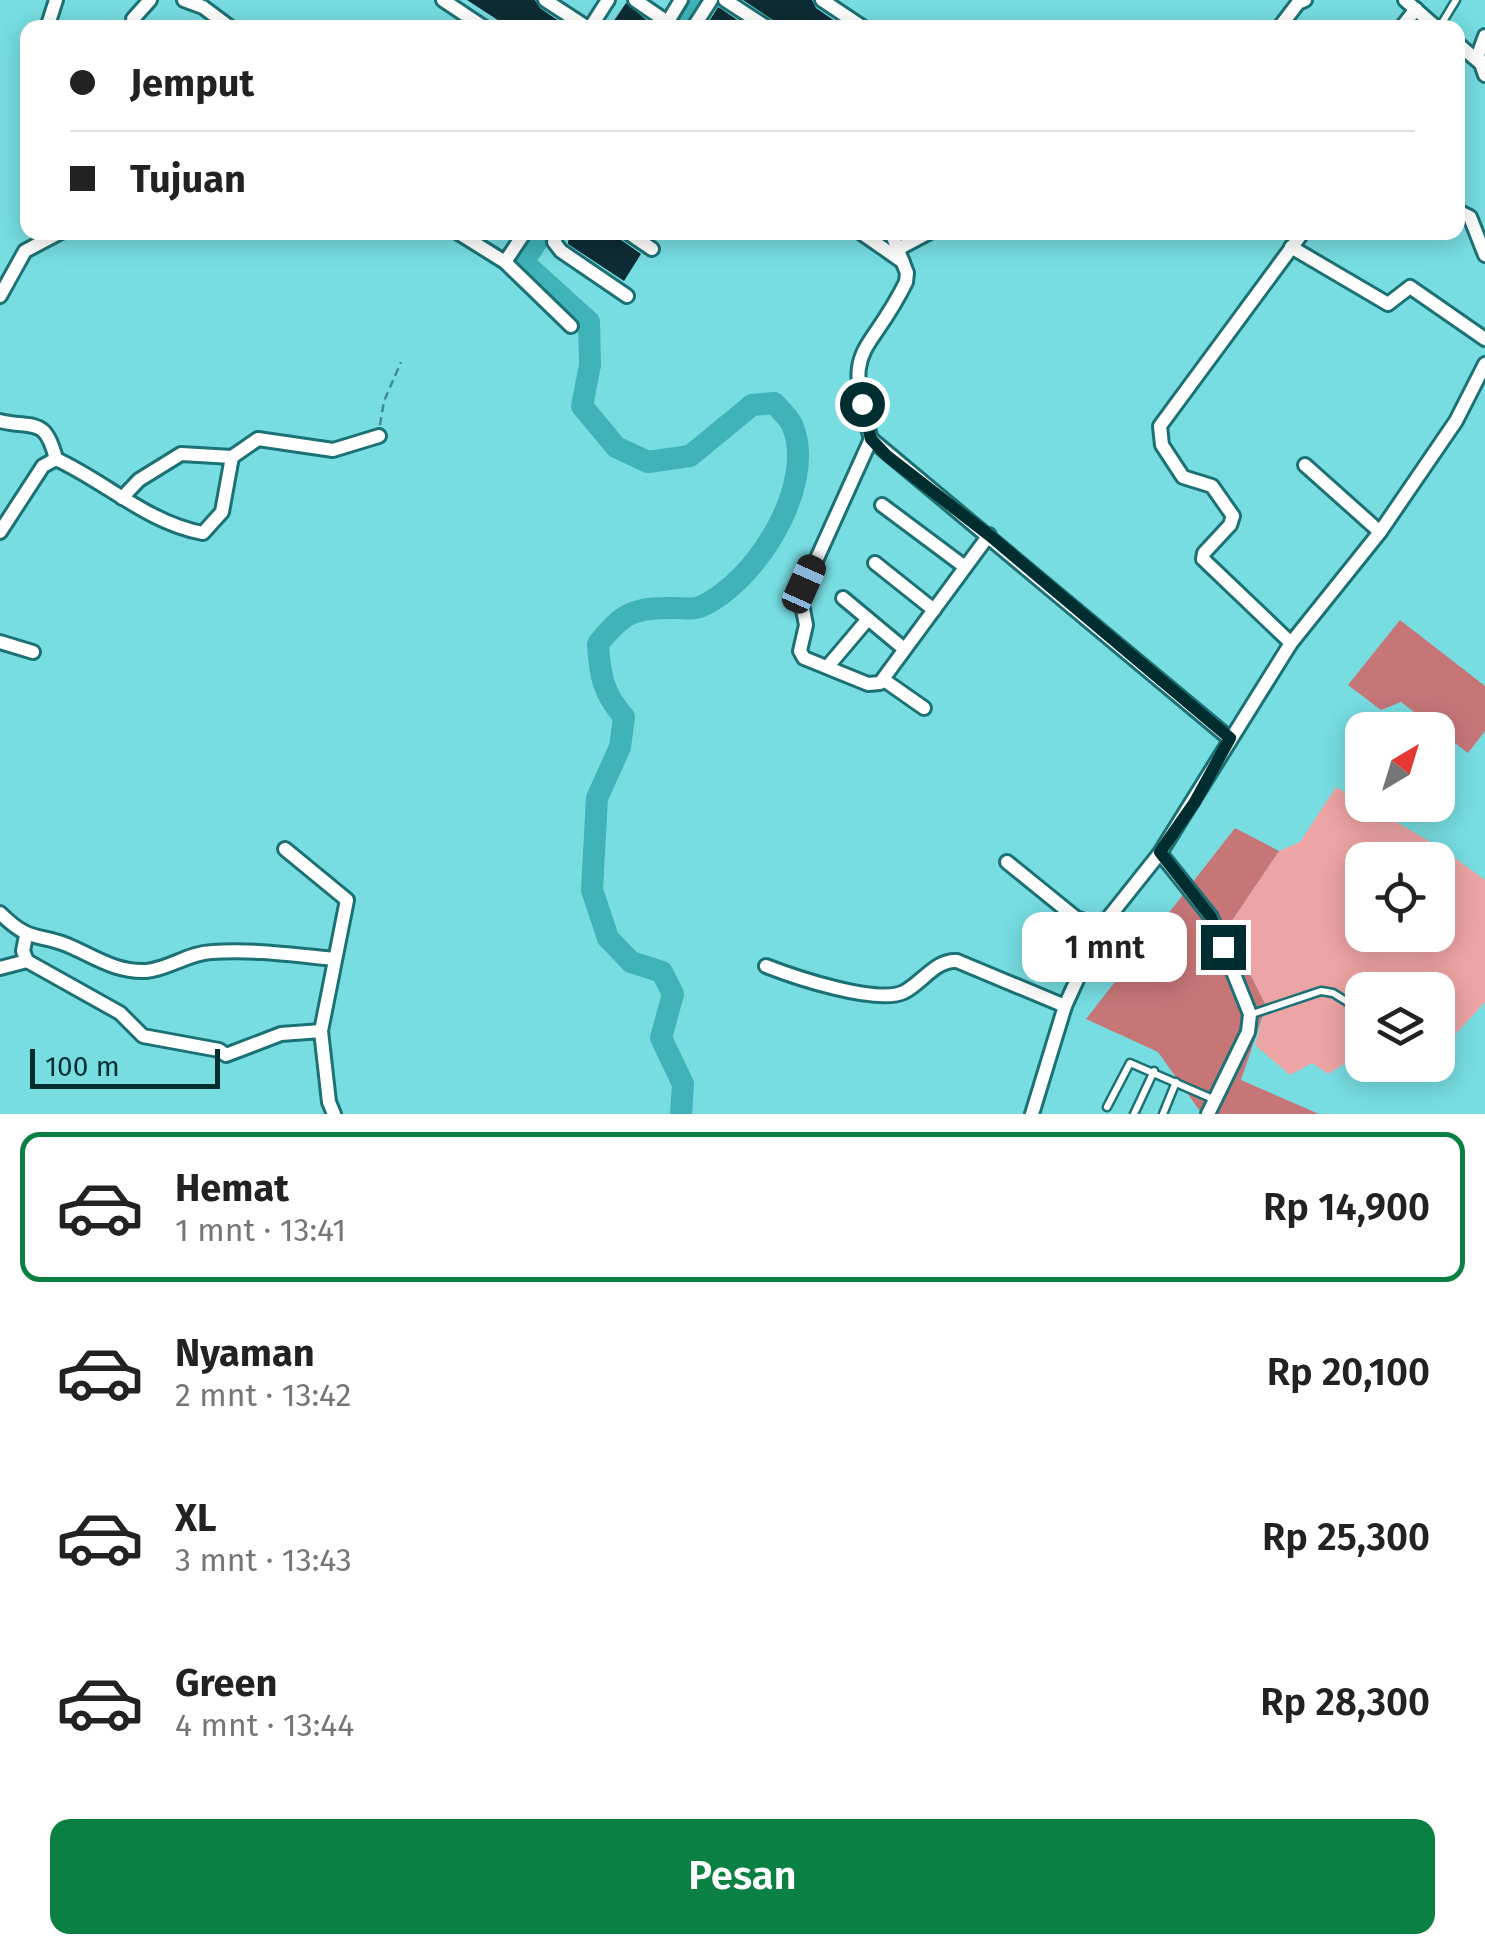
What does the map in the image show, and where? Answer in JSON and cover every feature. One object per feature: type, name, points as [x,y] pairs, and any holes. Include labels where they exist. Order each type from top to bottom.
[{"type":"street","points":[[133,19],[150,0]]},
{"type":"street","points":[[184,0],[203,7],[220,20]]},
{"type":"street","points":[[443,0],[474,20]]},
{"type":"street","points":[[545,0],[576,20]]},
{"type":"street","points":[[635,0],[661,20]]},
{"type":"street","points":[[725,0],[756,20]]},
{"type":"street","points":[[822,0],[852,20]]},
{"type":"street","points":[[458,10],[462,20]]},
{"type":"street","points":[[1482,68],[1485,36]]},
{"type":"street","points":[[1465,215],[1470,217],[1485,255]]},
{"type":"street","points":[[0,296],[25,251],[46,240]]},
{"type":"street","points":[[470,240],[505,262],[571,326]]},
{"type":"street","points":[[505,262],[520,240]]},
{"type":"street","points":[[555,240],[561,252],[627,296]]},
{"type":"street","points":[[639,240],[652,249]]},
{"type":"street","points":[[874,240],[900,255]]},
{"type":"street","points":[[894,240],[906,282],[861,351],[857,364],[857,382],[871,439],[1230,738]]},
{"type":"street","points":[[900,255],[920,240]]},
{"type":"street","points":[[1291,643],[1203,559],[1204,553],[1230,526],[1233,516],[1212,486],[1183,477],[1160,437],[1164,416],[1297,240]]},
{"type":"street","points":[[1291,247],[1386,303],[1410,288],[1485,339]]},
{"type":"street","points":[[1032,1114],[1065,1006],[1101,926],[1195,802],[1230,738],[1291,643],[1380,532],[1456,422],[1485,364]]},
{"type":"street","points":[[0,420],[32,422],[50,437],[56,459],[122,498],[203,534],[222,512],[232,457]]},
{"type":"street","points":[[122,498],[139,480],[181,454],[232,457],[258,439],[333,450],[378,436]]},
{"type":"street","points":[[871,439],[801,599],[806,613],[800,652],[811,661],[829,664],[876,686],[989,535]]},
{"type":"street","points":[[0,532],[43,466],[56,459]]},
{"type":"street","points":[[1305,464],[1380,532]]},
{"type":"street","points":[[882,505],[965,567]]},
{"type":"street","points":[[875,563],[934,610]]},
{"type":"street","points":[[843,598],[902,648]]},
{"type":"street","points":[[829,664],[868,619]]},
{"type":"street","points":[[0,642],[32,652]]},
{"type":"street","points":[[884,680],[924,708]]},
{"type":"street","points":[[285,849],[348,900],[321,1031],[329,1102],[334,1114]]},
{"type":"street","points":[[1160,852],[1211,917],[1250,1014],[1248,1032],[1208,1114]]},
{"type":"street","points":[[1007,862],[1076,918],[1101,926]]},
{"type":"street","points":[[0,913],[26,936],[64,944],[98,962],[131,970],[152,970],[183,957],[216,951],[334,958]]},
{"type":"street","points":[[26,936],[27,960]]},
{"type":"street","points":[[0,968],[27,960],[120,1013],[142,1036],[218,1050],[226,1055],[280,1034],[321,1031]]},
{"type":"street","points":[[766,966],[825,986],[890,997],[909,989],[942,964],[958,961],[1065,1006]]},
{"type":"lane","points":[[1250,1014],[1320,990],[1345,1000]]},
{"type":"lane","points":[[1107,1107],[1126,1065],[1136,1064],[1214,1100]]},
{"type":"lane","points":[[1134,1114],[1154,1072]]},
{"type":"lane","points":[[1164,1114],[1176,1082]]},
{"type":"path","points":[[378,436],[384,401],[401,362]]},
{"type":"shaded area","points":[[1400,620],[1485,686],[1485,731],[1468,753],[1455,743],[1455,712],[1414,712],[1401,702],[1381,710],[1348,685]]},
{"type":"shaded area","points":[[1336,787],[1345,792],[1345,822],[1396,822],[1431,842],[1345,842],[1345,952],[1455,952],[1455,858],[1485,880],[1485,1002],[1455,1035],[1455,972],[1345,972],[1345,1064],[1328,1074],[1312,1063],[1290,1075],[1255,1045],[1266,1006],[1227,928],[1279,851],[1300,842]]},
{"type":"shaded area","points":[[1235,828],[1279,851],[1227,928],[1266,1006],[1241,1080],[1319,1114],[1202,1114],[1158,1052],[1086,1019]]},
{"type":"building","points":[[467,0],[535,0],[557,20],[498,20]]},
{"type":"building","points":[[743,0],[812,0],[816,8],[833,20],[773,20]]},
{"type":"building","points":[[626,3],[647,20],[614,20]]},
{"type":"building","points":[[718,7],[737,20],[710,20]]},
{"type":"building","points":[[568,240],[621,240],[641,254],[624,281],[568,244]]},
{"type":"waterway","points":[[683,20],[695,0]]},
{"type":"waterway","points":[[538,240],[523,262],[589,322],[590,365],[582,406],[616,447],[648,462],[690,456],[752,405],[774,403],[792,424],[798,451],[788,504],[760,555],[741,577],[721,595],[697,608],[650,609],[631,614],[598,644],[604,684],[624,717],[620,747],[597,798],[592,890],[608,938],[631,962],[662,972],[673,994],[661,1038],[683,1084],[681,1114]]},
{"type":"route","points":[[862,404],[871,439],[887,456],[989,535],[1230,738],[1195,802],[1160,852],[1211,917],[1223,947]]}]
